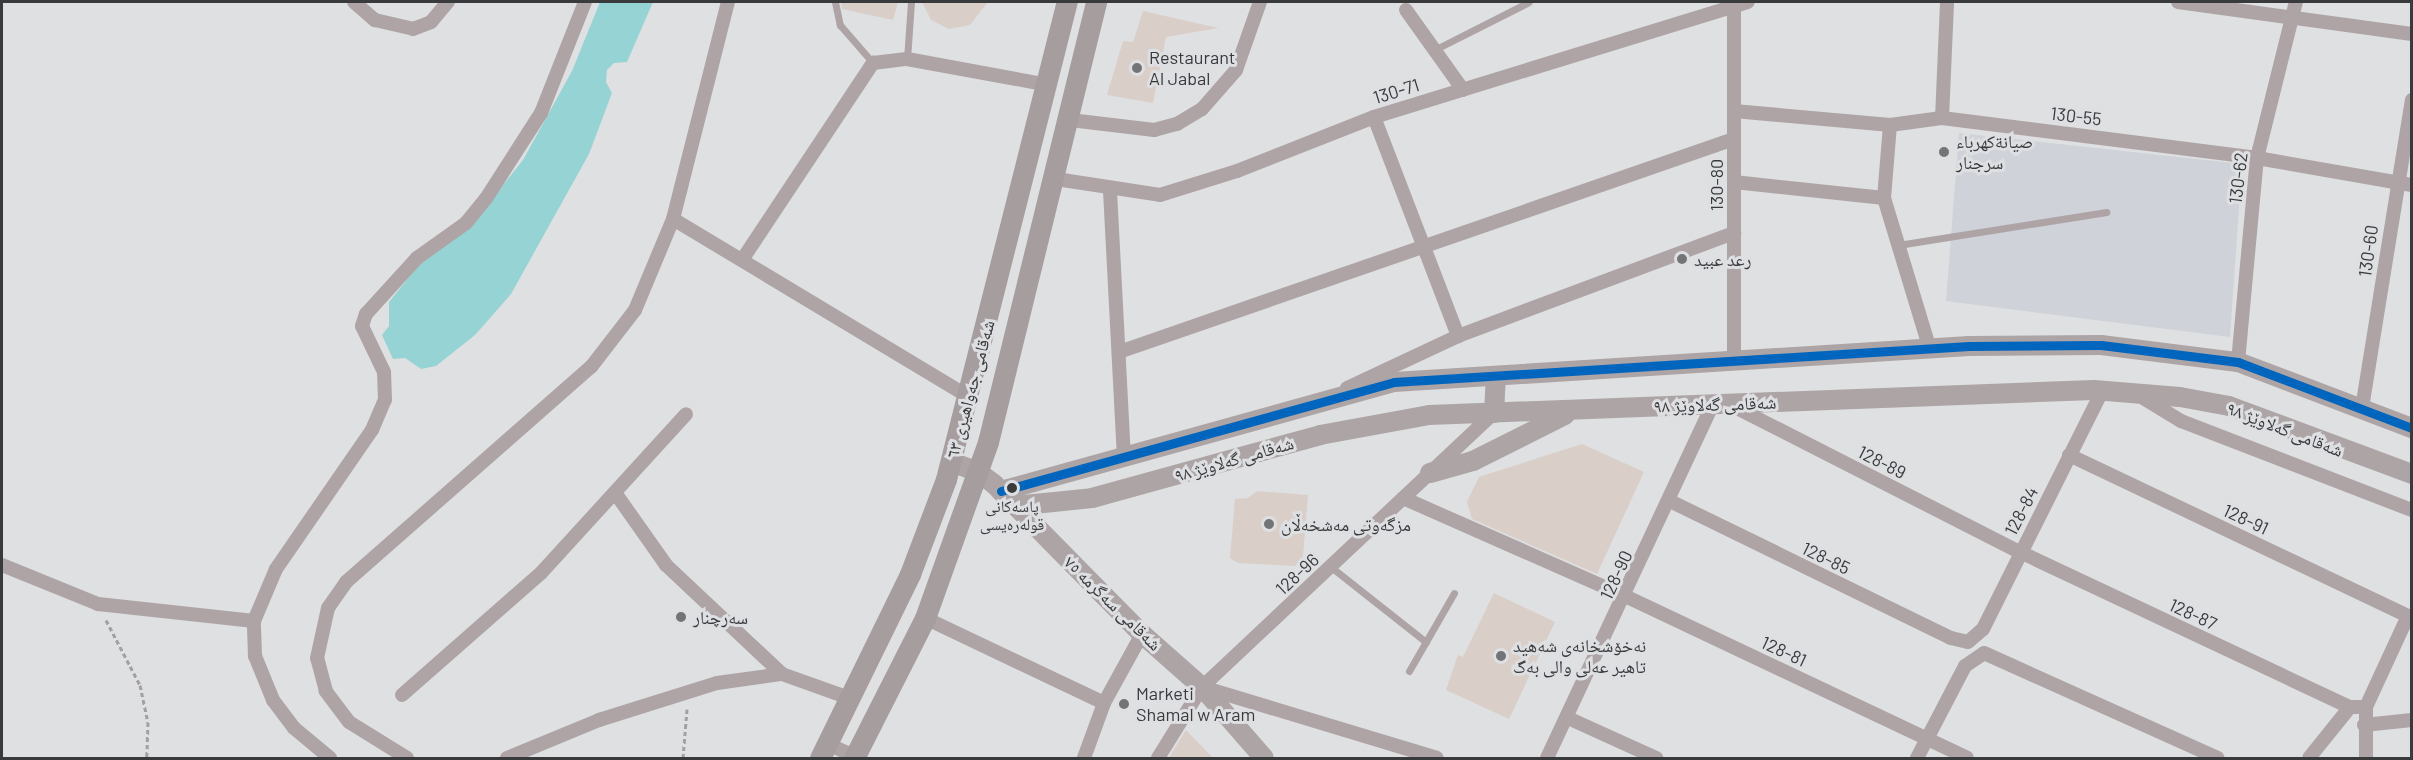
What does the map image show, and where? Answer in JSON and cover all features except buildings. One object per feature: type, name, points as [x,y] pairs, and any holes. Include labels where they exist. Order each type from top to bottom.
[{"type":"main road","name":"شەقامی جەواهیری ٦٣","points":[[824,751],[852,699],[910,574],[951,462],[1048,85],[1067,2]]},
{"type":"main road","name":"شەقامی جەواهیری ٦٣","points":[[855,758],[925,618],[978,472],[1056,179],[1096,2]]},
{"type":"main road","name":"شەقامی گەلاوێژ ٩٨","points":[[1001,491],[1323,399],[1394,382],[1496,378],[1930,349],[2101,345],[2238,362],[2412,428]]},
{"type":"main road","points":[[1494,413],[1496,378]]},
{"type":"main road","name":"شەقامی گەلاوێژ ٩٨","points":[[1015,506],[1108,495],[1228,460],[1375,423],[1494,413],[2102,391],[2133,392],[2229,406],[2412,474]]},
{"type":"main road","points":[[1430,473],[1473,461],[1580,410]]},
{"type":"main road","points":[[1219,429],[1228,460]]},
{"type":"main road","name":"شەقامی سەگرمە ٧٥","points":[[951,462],[978,472],[1001,491],[1142,634],[1202,687],[1264,759]]},
{"type":"street","points":[[354,2],[375,20],[413,29],[431,22],[448,2]]},
{"type":"street","points":[[330,759],[294,728],[273,700],[255,656],[254,621],[276,569],[363,445],[385,400],[384,372],[362,326],[366,314],[417,258],[466,223],[487,197],[541,113],[585,2]]},
{"type":"street","points":[[407,759],[349,722],[326,691],[317,657],[328,608],[346,582],[591,367],[635,310],[673,219],[728,2]]},
{"type":"street","points":[[1070,120],[1154,130],[1177,124],[1202,109],[1236,70],[1260,2]]},
{"type":"street","name":"130-71","points":[[1056,179],[1110,191],[1160,195],[1237,171],[1374,117],[1748,2]]},
{"type":"street","points":[[1942,118],[1947,2]]},
{"type":"street","points":[[2178,2],[2293,21],[2412,34]]},
{"type":"street","name":"130-62","points":[[2238,362],[2258,158],[2296,2]]},
{"type":"street","name":"130-80","points":[[1734,6],[1734,363]]},
{"type":"street","points":[[1406,10],[1463,90]]},
{"type":"street","points":[[742,260],[873,63],[907,59],[1048,85]]},
{"type":"street","name":"130-60","points":[[2362,408],[2396,183],[2412,100]]},
{"type":"street","name":"130-55","points":[[1734,111],[1890,125],[1942,118],[2258,158],[2412,185]]},
{"type":"street","points":[[1374,117],[1458,336]]},
{"type":"street","points":[[1890,125],[1884,198],[1930,349]]},
{"type":"street","points":[[1119,352],[1734,139]]},
{"type":"street","points":[[1734,182],[1884,198]]},
{"type":"street","points":[[1110,191],[1124,456]]},
{"type":"street","points":[[673,219],[967,396]]},
{"type":"street","points":[[1323,399],[1458,336],[1734,233]]},
{"type":"street","name":"128-84","points":[[1968,642],[1983,629],[2102,391]]},
{"type":"street","points":[[2133,392],[2181,421],[2412,510]]},
{"type":"street","name":"128-90","points":[[1546,759],[1568,718],[1670,501],[1721,404]]},
{"type":"street","name":"128-89","points":[[1721,404],[2020,552]]},
{"type":"street","name":"128-96","points":[[1158,759],[1202,687],[1494,413]]},
{"type":"street","points":[[402,695],[541,573],[616,494],[686,414]]},
{"type":"street","name":"128-91","points":[[2069,455],[2408,616],[2366,707]]},
{"type":"street","points":[[616,494],[666,565],[782,674],[852,699]]},
{"type":"street","name":"128-81","points":[[1404,498],[1625,596],[1967,759]]},
{"type":"street","name":"128-85","points":[[1670,501],[1951,638],[1968,642]]},
{"type":"street","name":"128-87","points":[[2020,552],[2350,707]]},
{"type":"street","points":[[2,565],[98,604],[254,621]]},
{"type":"street","points":[[925,618],[1104,703]]},
{"type":"street","points":[[1084,759],[1104,703],[1142,634]]},
{"type":"street","points":[[1917,759],[1965,666],[1976,657],[1993,654],[2218,759]]},
{"type":"street","points":[[507,759],[599,720],[688,692],[782,674]]},
{"type":"street","points":[[1202,687],[1437,759]]},
{"type":"street","points":[[2309,759],[2350,707],[2366,707],[2364,725],[2366,759]]},
{"type":"street","points":[[1568,718],[1656,759]]},
{"type":"street","points":[[2364,725],[2412,720]]},
{"type":"street","points":[[824,751],[855,758]]},
{"type":"lane","points":[[834,2],[840,25],[873,63]]},
{"type":"lane","points":[[907,59],[911,2]]},
{"type":"lane","points":[[1434,50],[1529,2]]},
{"type":"lane","points":[[1898,245],[2106,212]]},
{"type":"lane","points":[[1331,567],[1426,642]]},
{"type":"lane","points":[[1410,671],[1454,593]]},
{"type":"path","points":[[98,604],[140,685],[148,722],[147,759]]},
{"type":"path","points":[[684,759],[688,692]]},
{"type":"shaded area","points":[[1959,133],[2242,164],[2230,337],[1946,301]]},
{"type":"water","points":[[600,2],[653,2],[627,62],[614,63],[607,70],[606,82],[612,93],[589,154],[511,294],[475,335],[436,366],[421,369],[405,358],[393,359],[382,335],[389,326],[389,302],[418,266],[475,220],[523,160],[572,71]]},
{"type":"transit line","points":[[1001,491],[1394,382],[1969,346],[2101,345],[2238,362],[2412,428]]},
{"type":"place","name":"Restaurant Al Jabal","points":[[1137,68]]},
{"type":"place","name":"صيانةكهرباء سرجنار","points":[[1944,152]]},
{"type":"place","name":"رعد عبيد","points":[[1682,259]]},
{"type":"place","name":"پاسەکانی قولەرەیسی","points":[[1012,488]]},
{"type":"place","name":"مزگەوتی مەشخەڵان","points":[[1269,524]]},
{"type":"place","name":"سەرچنار","points":[[681,617]]},
{"type":"place","name":"نەخۆشخانەی شەهید تاهیر عەلی والی بەگ","points":[[1501,656]]},
{"type":"place","name":"Marketi Shamal w Aram","points":[[1124,704]]}]
